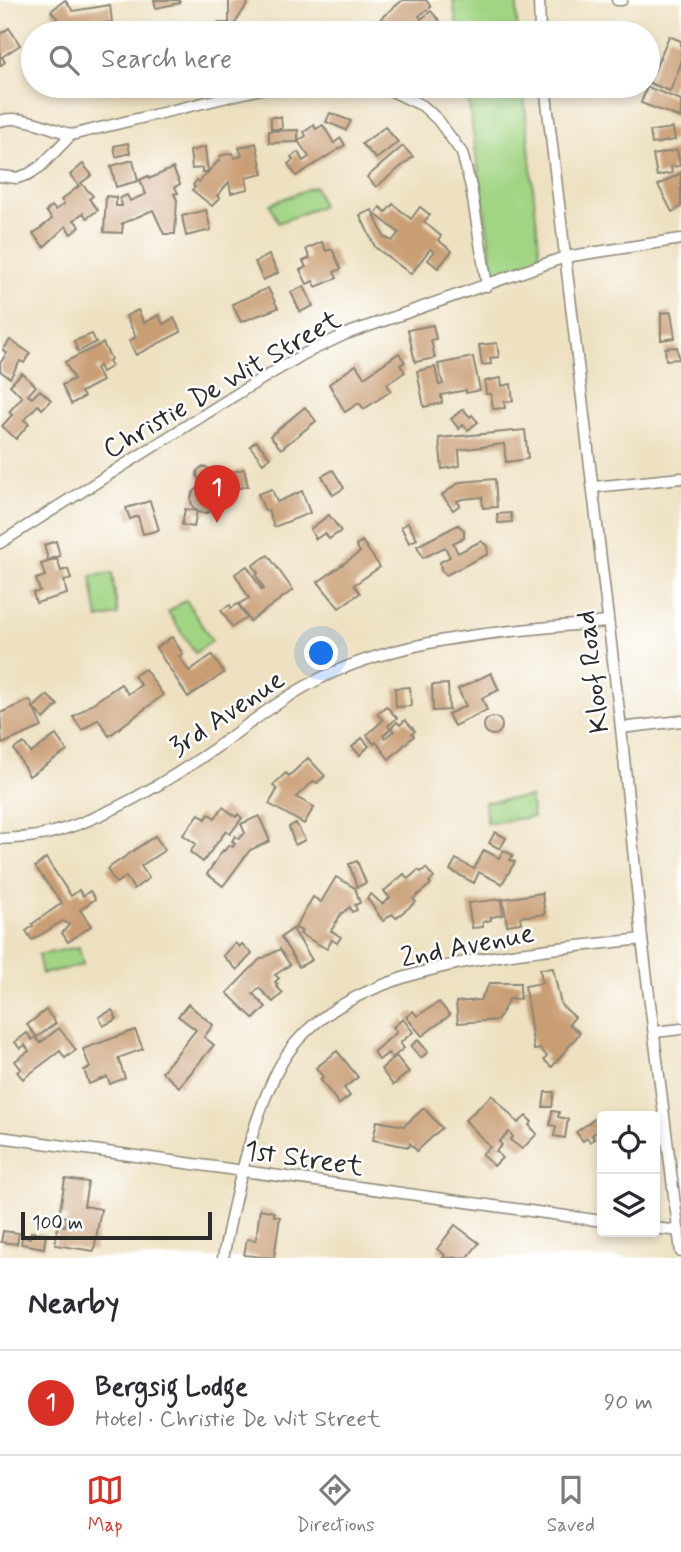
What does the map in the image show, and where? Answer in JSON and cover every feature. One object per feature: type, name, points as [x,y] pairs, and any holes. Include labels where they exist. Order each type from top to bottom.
[{"type":"street","points":[[539,0],[540,21]]},
{"type":"street","points":[[0,121],[23,121],[71,135],[224,98]]},
{"type":"street","points":[[406,98],[423,106],[438,120],[462,153],[471,187],[486,286]]},
{"type":"street","name":"Kloof Road","points":[[546,98],[594,487],[642,939],[681,1252]]},
{"type":"street","points":[[0,176],[17,178],[29,174],[41,166],[71,135]]},
{"type":"street","name":"Christie De Wit Street","points":[[0,543],[245,388],[304,354],[346,334],[565,257],[681,239]]},
{"type":"street","points":[[594,487],[681,478]]},
{"type":"street","name":"3rd Avenue","points":[[0,839],[41,835],[78,824],[110,810],[213,750],[292,694],[325,676],[400,649],[442,639],[608,622]]},
{"type":"street","points":[[621,728],[681,721]]},
{"type":"street","name":"2nd Avenue","points":[[223,1258],[243,1171],[266,1098],[282,1062],[314,1024],[333,1011],[391,982],[427,969],[473,960],[642,939]]},
{"type":"street","points":[[655,1032],[681,1029]]},
{"type":"street","name":"1st Street","points":[[0,1137],[597,1220]]},
{"type":"street","points":[[660,1229],[679,1231]]},
{"type":"green space","points":[[453,0],[517,0],[517,21],[456,21]]},
{"type":"green space","points":[[468,98],[524,98],[540,257],[494,276]]},
{"type":"green space","points":[[315,186],[322,206],[278,223],[270,204]]},
{"type":"green space","points":[[112,573],[118,615],[98,619],[91,576]]},
{"type":"green space","points":[[186,600],[212,641],[195,653],[168,612]]},
{"type":"green space","points":[[530,797],[533,817],[487,823],[485,802]]},
{"type":"green space","points":[[79,947],[83,965],[42,974],[38,955]]},
{"type":"building","points":[[65,0],[73,11],[110,5],[112,21],[59,21],[51,11]]},
{"type":"building","points":[[154,0],[179,0],[180,3],[156,8]]},
{"type":"building","points":[[229,0],[246,0],[248,3],[237,21],[229,21]]},
{"type":"building","points":[[403,0],[426,0],[431,7],[419,16],[421,19],[431,11],[440,21],[383,21],[381,18]]},
{"type":"building","points":[[9,28],[20,45],[2,57],[5,62],[0,66],[0,34]]},
{"type":"building","points":[[669,36],[681,41],[681,64],[670,91],[660,87],[660,57]]},
{"type":"building","points":[[660,92],[681,100],[681,118],[641,103],[643,98],[660,98]]},
{"type":"building","points":[[330,113],[351,121],[346,130],[326,122]]},
{"type":"building","points":[[271,117],[281,117],[282,129],[271,129]]},
{"type":"building","points":[[314,125],[316,129],[323,125],[334,143],[341,138],[345,145],[296,176],[288,164],[293,160],[291,157],[298,152],[303,161],[309,157],[298,141],[306,136],[304,132]]},
{"type":"building","points":[[385,127],[398,142],[376,159],[362,144]]},
{"type":"building","points":[[673,128],[675,140],[652,144],[650,131]]},
{"type":"building","points":[[298,130],[298,142],[269,143],[269,131]]},
{"type":"building","points":[[128,143],[130,153],[116,157],[114,146]]},
{"type":"building","points":[[256,143],[263,174],[246,178],[248,189],[231,193],[229,182],[212,206],[192,190],[197,180],[199,182],[220,161],[219,156],[233,153],[234,158],[242,156],[239,148]]},
{"type":"building","points":[[403,146],[413,157],[376,187],[367,177]]},
{"type":"building","points":[[205,147],[208,172],[202,172],[202,168],[192,169],[190,151]]},
{"type":"building","points":[[677,150],[680,166],[671,167],[672,173],[657,176],[653,155]]},
{"type":"building","points":[[133,160],[138,181],[116,187],[111,166]]},
{"type":"building","points":[[83,164],[92,175],[81,183],[93,196],[89,199],[98,210],[87,218],[83,213],[74,220],[80,227],[71,234],[66,226],[44,247],[33,234],[52,219],[46,211],[52,206],[55,210],[64,204],[61,200],[79,186],[70,175]]},
{"type":"building","points":[[173,168],[180,184],[175,187],[178,193],[174,194],[177,200],[175,234],[164,234],[153,210],[121,224],[122,233],[104,232],[106,196],[116,197],[116,206],[122,206],[120,198],[127,195],[130,201],[146,194],[140,180],[148,176],[149,179]]},
{"type":"building","points":[[681,173],[681,207],[672,212],[658,185]]},
{"type":"building","points":[[393,204],[411,219],[420,207],[430,215],[424,222],[441,236],[438,240],[452,251],[438,268],[428,260],[434,252],[430,249],[411,274],[375,247],[360,215],[372,210],[384,237],[392,241],[399,233],[375,214],[380,207],[386,212]]},
{"type":"building","points":[[206,210],[211,230],[186,236],[182,216]]},
{"type":"building","points":[[322,242],[326,251],[332,249],[341,269],[334,272],[337,278],[316,287],[313,281],[307,284],[300,270],[306,267],[303,261],[310,258],[306,249]]},
{"type":"building","points":[[269,255],[278,273],[263,280],[255,262]]},
{"type":"building","points":[[304,286],[313,306],[300,312],[291,292]]},
{"type":"building","points":[[268,288],[278,308],[241,322],[232,304]]},
{"type":"building","points":[[138,310],[144,323],[159,315],[163,324],[174,318],[181,332],[136,355],[129,341],[136,337],[126,316]]},
{"type":"building","points":[[671,312],[675,338],[661,340],[661,313]]},
{"type":"building","points":[[433,325],[436,339],[431,340],[435,358],[415,362],[408,330]]},
{"type":"building","points":[[92,334],[96,342],[78,352],[74,341]]},
{"type":"building","points":[[10,340],[30,353],[24,363],[20,361],[10,378],[0,371],[0,363],[7,353],[3,350]]},
{"type":"building","points":[[103,343],[112,366],[102,372],[99,366],[96,368],[102,381],[81,392],[84,397],[71,404],[62,385],[74,379],[65,362]]},
{"type":"building","points":[[497,343],[499,357],[490,358],[491,364],[482,365],[479,345]]},
{"type":"building","points":[[677,347],[679,359],[666,360],[665,348]]},
{"type":"building","points":[[399,353],[405,362],[400,365],[405,372],[387,384],[391,391],[364,409],[359,403],[345,412],[329,384],[356,365],[364,377]]},
{"type":"building","points":[[473,357],[480,390],[441,395],[442,403],[424,407],[417,371],[435,367],[439,385],[443,384],[438,364]]},
{"type":"building","points":[[22,373],[36,386],[28,395],[32,398],[40,390],[51,400],[42,409],[38,405],[24,420],[29,424],[16,439],[2,426],[12,415],[9,412],[22,397],[10,385]]},
{"type":"building","points":[[501,378],[502,386],[511,384],[513,401],[504,402],[505,408],[493,409],[491,394],[486,394],[485,381]]},
{"type":"building","points":[[305,407],[316,421],[281,449],[270,436]]},
{"type":"building","points":[[463,409],[478,422],[468,430],[463,425],[459,429],[451,419]]},
{"type":"building","points":[[525,430],[528,459],[506,462],[504,444],[459,450],[460,466],[442,469],[439,438]]},
{"type":"building","points":[[256,441],[270,457],[263,463],[250,446]]},
{"type":"building","points":[[204,467],[209,469],[209,479],[204,481],[199,479],[197,474],[199,469]]},
{"type":"building","points":[[244,469],[248,486],[218,493],[218,489],[213,490],[211,478]]},
{"type":"building","points":[[333,470],[344,488],[333,495],[322,476]]},
{"type":"building","points":[[495,479],[497,507],[483,508],[482,497],[457,501],[460,505],[453,510],[442,495],[460,482]]},
{"type":"building","points":[[204,487],[213,491],[217,500],[213,509],[204,513],[195,509],[191,500],[195,491]]},
{"type":"building","points":[[272,489],[277,502],[302,491],[310,513],[274,527],[258,494]]},
{"type":"building","points":[[150,501],[159,530],[143,534],[138,516],[130,519],[126,508]]},
{"type":"building","points":[[185,509],[197,511],[194,527],[182,525]]},
{"type":"building","points":[[511,513],[512,522],[498,523],[497,514]]},
{"type":"building","points":[[329,515],[341,531],[329,539],[325,533],[316,539],[310,529]]},
{"type":"building","points":[[408,523],[417,539],[409,543],[401,527]]},
{"type":"building","points":[[458,525],[464,530],[464,538],[453,543],[458,553],[481,541],[487,546],[488,554],[446,575],[441,570],[440,562],[450,557],[445,547],[423,558],[417,546]]},
{"type":"building","points":[[56,541],[60,556],[48,560],[44,545]]},
{"type":"building","points":[[362,541],[380,567],[354,585],[360,593],[339,608],[318,582],[360,552],[356,546]]},
{"type":"building","points":[[268,555],[293,590],[250,621],[239,604],[249,598],[235,574],[247,566],[262,590],[264,589],[253,565]]},
{"type":"building","points":[[57,559],[61,571],[68,569],[71,579],[64,581],[67,594],[36,603],[33,593],[40,591],[36,579],[45,576],[41,564]]},
{"type":"building","points":[[238,604],[247,618],[232,627],[221,610]]},
{"type":"building","points":[[172,637],[183,654],[179,656],[189,671],[212,655],[224,673],[188,697],[156,648]]},
{"type":"building","points":[[145,669],[163,695],[109,736],[98,719],[82,730],[73,717],[121,684],[128,694],[141,685],[134,676]]},
{"type":"building","points":[[491,673],[499,690],[482,698],[487,710],[454,726],[448,714],[466,706],[458,689]]},
{"type":"building","points":[[448,684],[449,710],[433,711],[432,685]]},
{"type":"building","points":[[410,687],[411,706],[396,707],[395,688]]},
{"type":"building","points":[[47,695],[58,705],[44,719],[33,708]]},
{"type":"building","points":[[30,700],[42,727],[2,744],[0,713]]},
{"type":"building","points":[[386,706],[397,718],[388,726],[390,729],[383,736],[385,738],[394,731],[391,728],[397,722],[400,725],[405,720],[415,731],[412,734],[414,736],[389,759],[367,735],[383,720],[377,714]]},
{"type":"building","points":[[493,717],[499,720],[502,726],[499,732],[493,735],[487,732],[484,726],[487,720]]},
{"type":"building","points":[[56,735],[67,751],[29,776],[14,749],[24,743],[31,753]]},
{"type":"building","points":[[362,738],[369,746],[360,755],[352,747]]},
{"type":"building","points":[[308,758],[325,776],[317,783],[314,781],[296,797],[314,807],[304,824],[269,804],[277,790],[273,785],[286,773],[289,776]]},
{"type":"building","points":[[223,807],[236,817],[238,814],[242,818],[230,834],[226,831],[203,862],[190,852],[196,844],[183,835],[199,814],[206,819],[209,814],[215,818]]},
{"type":"building","points":[[259,816],[270,841],[250,850],[223,886],[207,874],[223,850],[229,845],[233,847],[235,836],[239,839],[245,833],[241,824]]},
{"type":"building","points":[[296,823],[305,840],[295,845],[289,827]]},
{"type":"building","points":[[495,832],[506,838],[500,849],[489,843]]},
{"type":"building","points":[[155,836],[165,850],[141,866],[149,878],[134,889],[126,877],[116,883],[107,869]]},
{"type":"building","points":[[484,850],[499,858],[503,850],[513,855],[510,860],[515,862],[502,884],[479,872],[474,883],[450,870],[456,859],[474,869]]},
{"type":"building","points":[[46,858],[71,896],[79,890],[83,896],[90,891],[95,899],[80,910],[91,926],[68,942],[62,933],[69,925],[63,921],[32,940],[26,931],[62,903],[35,867]]},
{"type":"building","points":[[357,861],[366,883],[357,887],[349,864]]},
{"type":"building","points":[[426,868],[434,878],[429,882],[431,884],[413,899],[416,902],[396,918],[392,914],[383,921],[367,898],[371,894],[382,904],[390,898],[384,891],[404,874],[408,879],[418,870],[421,872]]},
{"type":"building","points":[[336,877],[355,888],[360,903],[355,905],[357,910],[352,912],[350,907],[341,914],[331,931],[341,937],[337,943],[332,940],[327,949],[300,934],[302,931],[295,928],[313,897],[321,902]]},
{"type":"building","points":[[542,893],[545,914],[520,917],[521,923],[507,925],[503,899]]},
{"type":"building","points":[[501,899],[503,915],[491,917],[491,920],[483,922],[483,927],[472,928],[468,903]]},
{"type":"building","points":[[293,929],[312,960],[299,967],[281,937]]},
{"type":"building","points":[[235,943],[239,947],[242,944],[252,954],[237,970],[223,956]]},
{"type":"building","points":[[280,949],[290,965],[275,975],[279,978],[275,982],[278,984],[276,986],[283,993],[273,1002],[259,988],[253,994],[266,1007],[254,1019],[227,993],[259,960]]},
{"type":"building","points":[[553,968],[561,1005],[575,1017],[569,1024],[580,1033],[552,1067],[544,1060],[547,1056],[540,1049],[534,1050],[525,986],[542,983],[540,969]]},
{"type":"building","points":[[490,983],[520,983],[520,999],[509,999],[498,1020],[458,1023],[456,1002],[480,1000]]},
{"type":"building","points":[[439,1002],[450,1015],[422,1036],[406,1017],[413,1011],[417,1016]]},
{"type":"building","points":[[188,1004],[213,1025],[204,1037],[214,1045],[179,1087],[162,1072],[196,1030],[178,1016]]},
{"type":"building","points":[[46,1010],[56,1023],[37,1037],[27,1025]]},
{"type":"building","points":[[112,1010],[117,1019],[103,1026],[99,1017]]},
{"type":"building","points":[[403,1019],[413,1032],[400,1043],[404,1048],[392,1058],[388,1053],[379,1060],[373,1052],[397,1032],[393,1027]]},
{"type":"building","points":[[59,1028],[76,1050],[65,1058],[60,1051],[23,1079],[17,1072],[21,1069],[15,1061],[29,1051],[25,1045],[20,1049],[15,1042],[27,1033],[32,1040],[35,1037],[40,1043]]},
{"type":"building","points":[[135,1030],[143,1049],[118,1058],[125,1078],[110,1084],[107,1077],[89,1084],[84,1070],[90,1068],[83,1049]]},
{"type":"building","points":[[418,1040],[428,1052],[421,1058],[411,1046]]},
{"type":"building","points":[[337,1051],[358,1077],[344,1088],[350,1096],[339,1104],[320,1079],[323,1077],[316,1068]]},
{"type":"building","points":[[396,1056],[409,1072],[393,1085],[381,1069]]},
{"type":"building","points":[[545,1092],[554,1092],[552,1107],[543,1107]]},
{"type":"building","points":[[492,1095],[518,1123],[526,1116],[532,1122],[529,1125],[537,1134],[522,1149],[510,1140],[513,1137],[509,1132],[499,1142],[502,1145],[496,1151],[502,1158],[494,1166],[482,1154],[490,1147],[465,1120]]},
{"type":"building","points":[[424,1108],[442,1128],[417,1151],[410,1143],[409,1147],[373,1140],[377,1121],[404,1126]]},
{"type":"building","points":[[552,1111],[559,1112],[558,1117],[568,1119],[565,1138],[554,1136],[556,1126],[550,1125]]},
{"type":"building","points":[[596,1118],[597,1132],[592,1135],[594,1139],[590,1142],[587,1138],[583,1141],[576,1132]]},
{"type":"building","points":[[65,1179],[88,1182],[84,1206],[101,1209],[94,1251],[55,1245],[58,1225],[65,1226],[67,1217],[59,1216]]},
{"type":"building","points":[[260,1209],[274,1212],[274,1216],[280,1217],[274,1258],[244,1255],[247,1239],[256,1240]]},
{"type":"building","points":[[455,1225],[479,1243],[468,1257],[443,1258],[445,1255],[437,1249]]},
{"type":"building","points":[[3,1231],[19,1233],[17,1244],[1,1242]]},
{"type":"building","points":[[31,1232],[46,1234],[44,1248],[21,1244],[22,1237],[30,1238]]},
{"type":"place","name":"Bergsig Lodge","points":[[217,523]]}]
